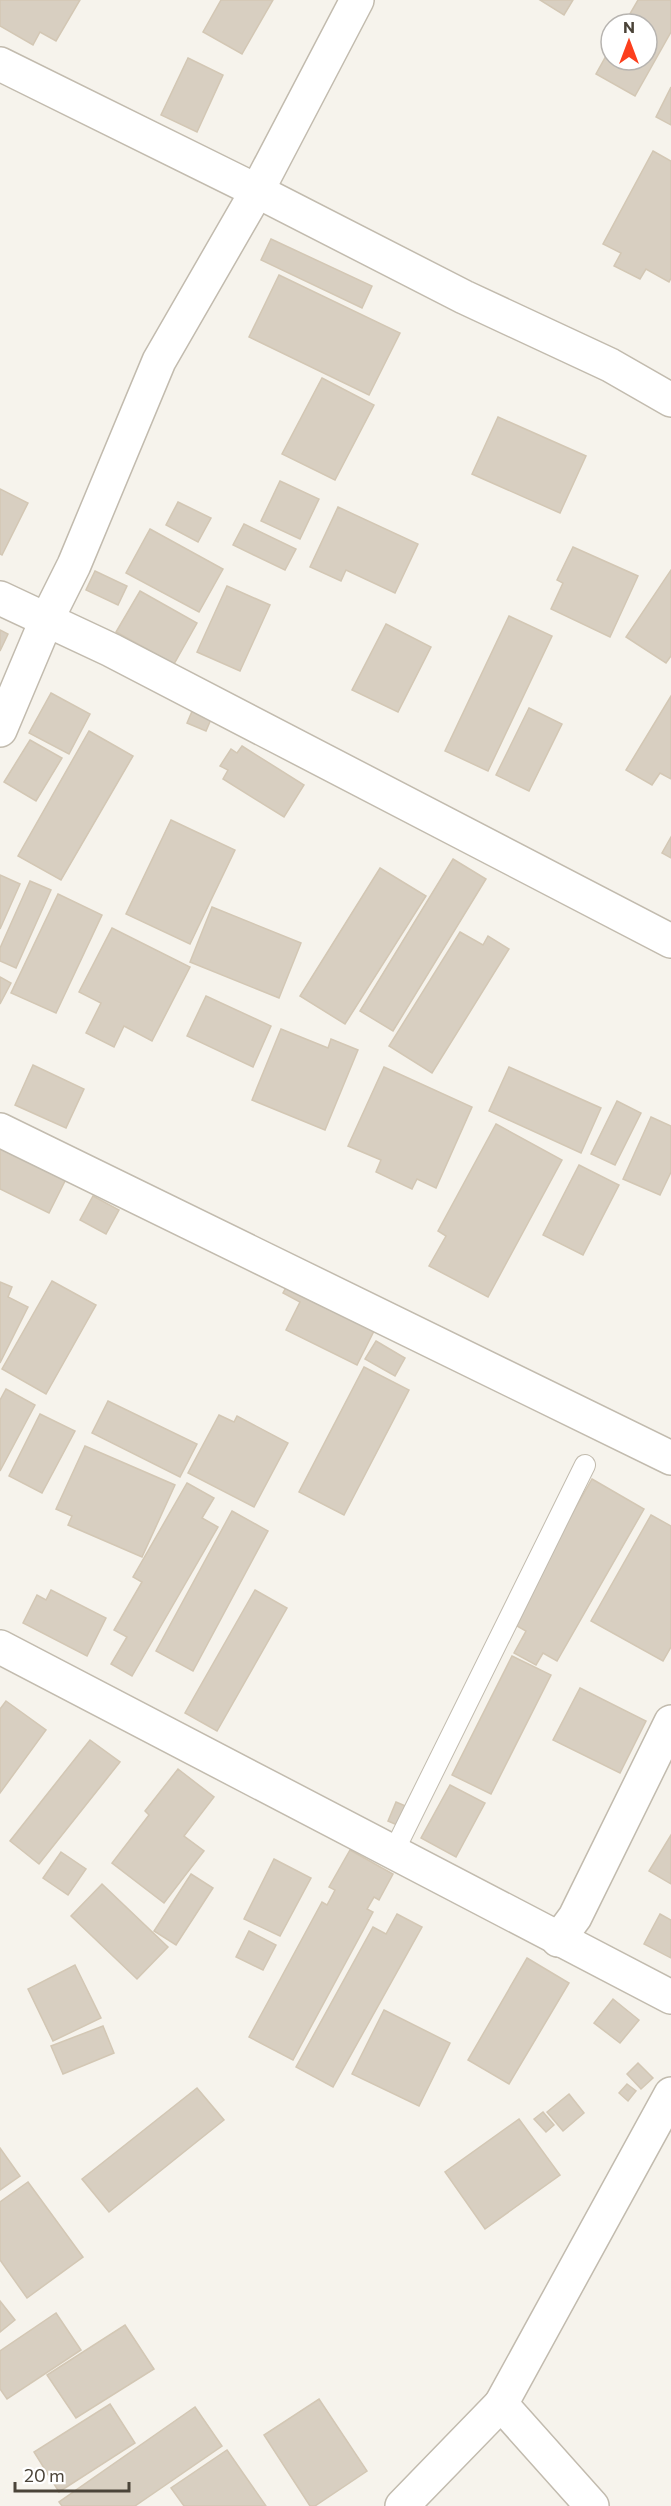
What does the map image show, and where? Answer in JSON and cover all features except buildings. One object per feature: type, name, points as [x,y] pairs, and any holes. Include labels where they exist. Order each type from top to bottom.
[{"type":"street","points":[[0,730],[46,621],[74,565],[159,361],[257,191],[357,0]]},
{"type":"street","points":[[0,64],[257,191],[464,297],[610,365],[671,400]]},
{"type":"street","points":[[0,598],[111,650],[671,941]]},
{"type":"street","points":[[0,1130],[671,1458]]},
{"type":"street","points":[[0,1647],[671,1997]]},
{"type":"street","points":[[558,1940],[575,1917],[671,1722]]},
{"type":"street","points":[[402,2506],[501,2404],[671,2094]]},
{"type":"street","points":[[501,2404],[592,2506]]},
{"type":"lane","points":[[393,1854],[585,1465]]}]
